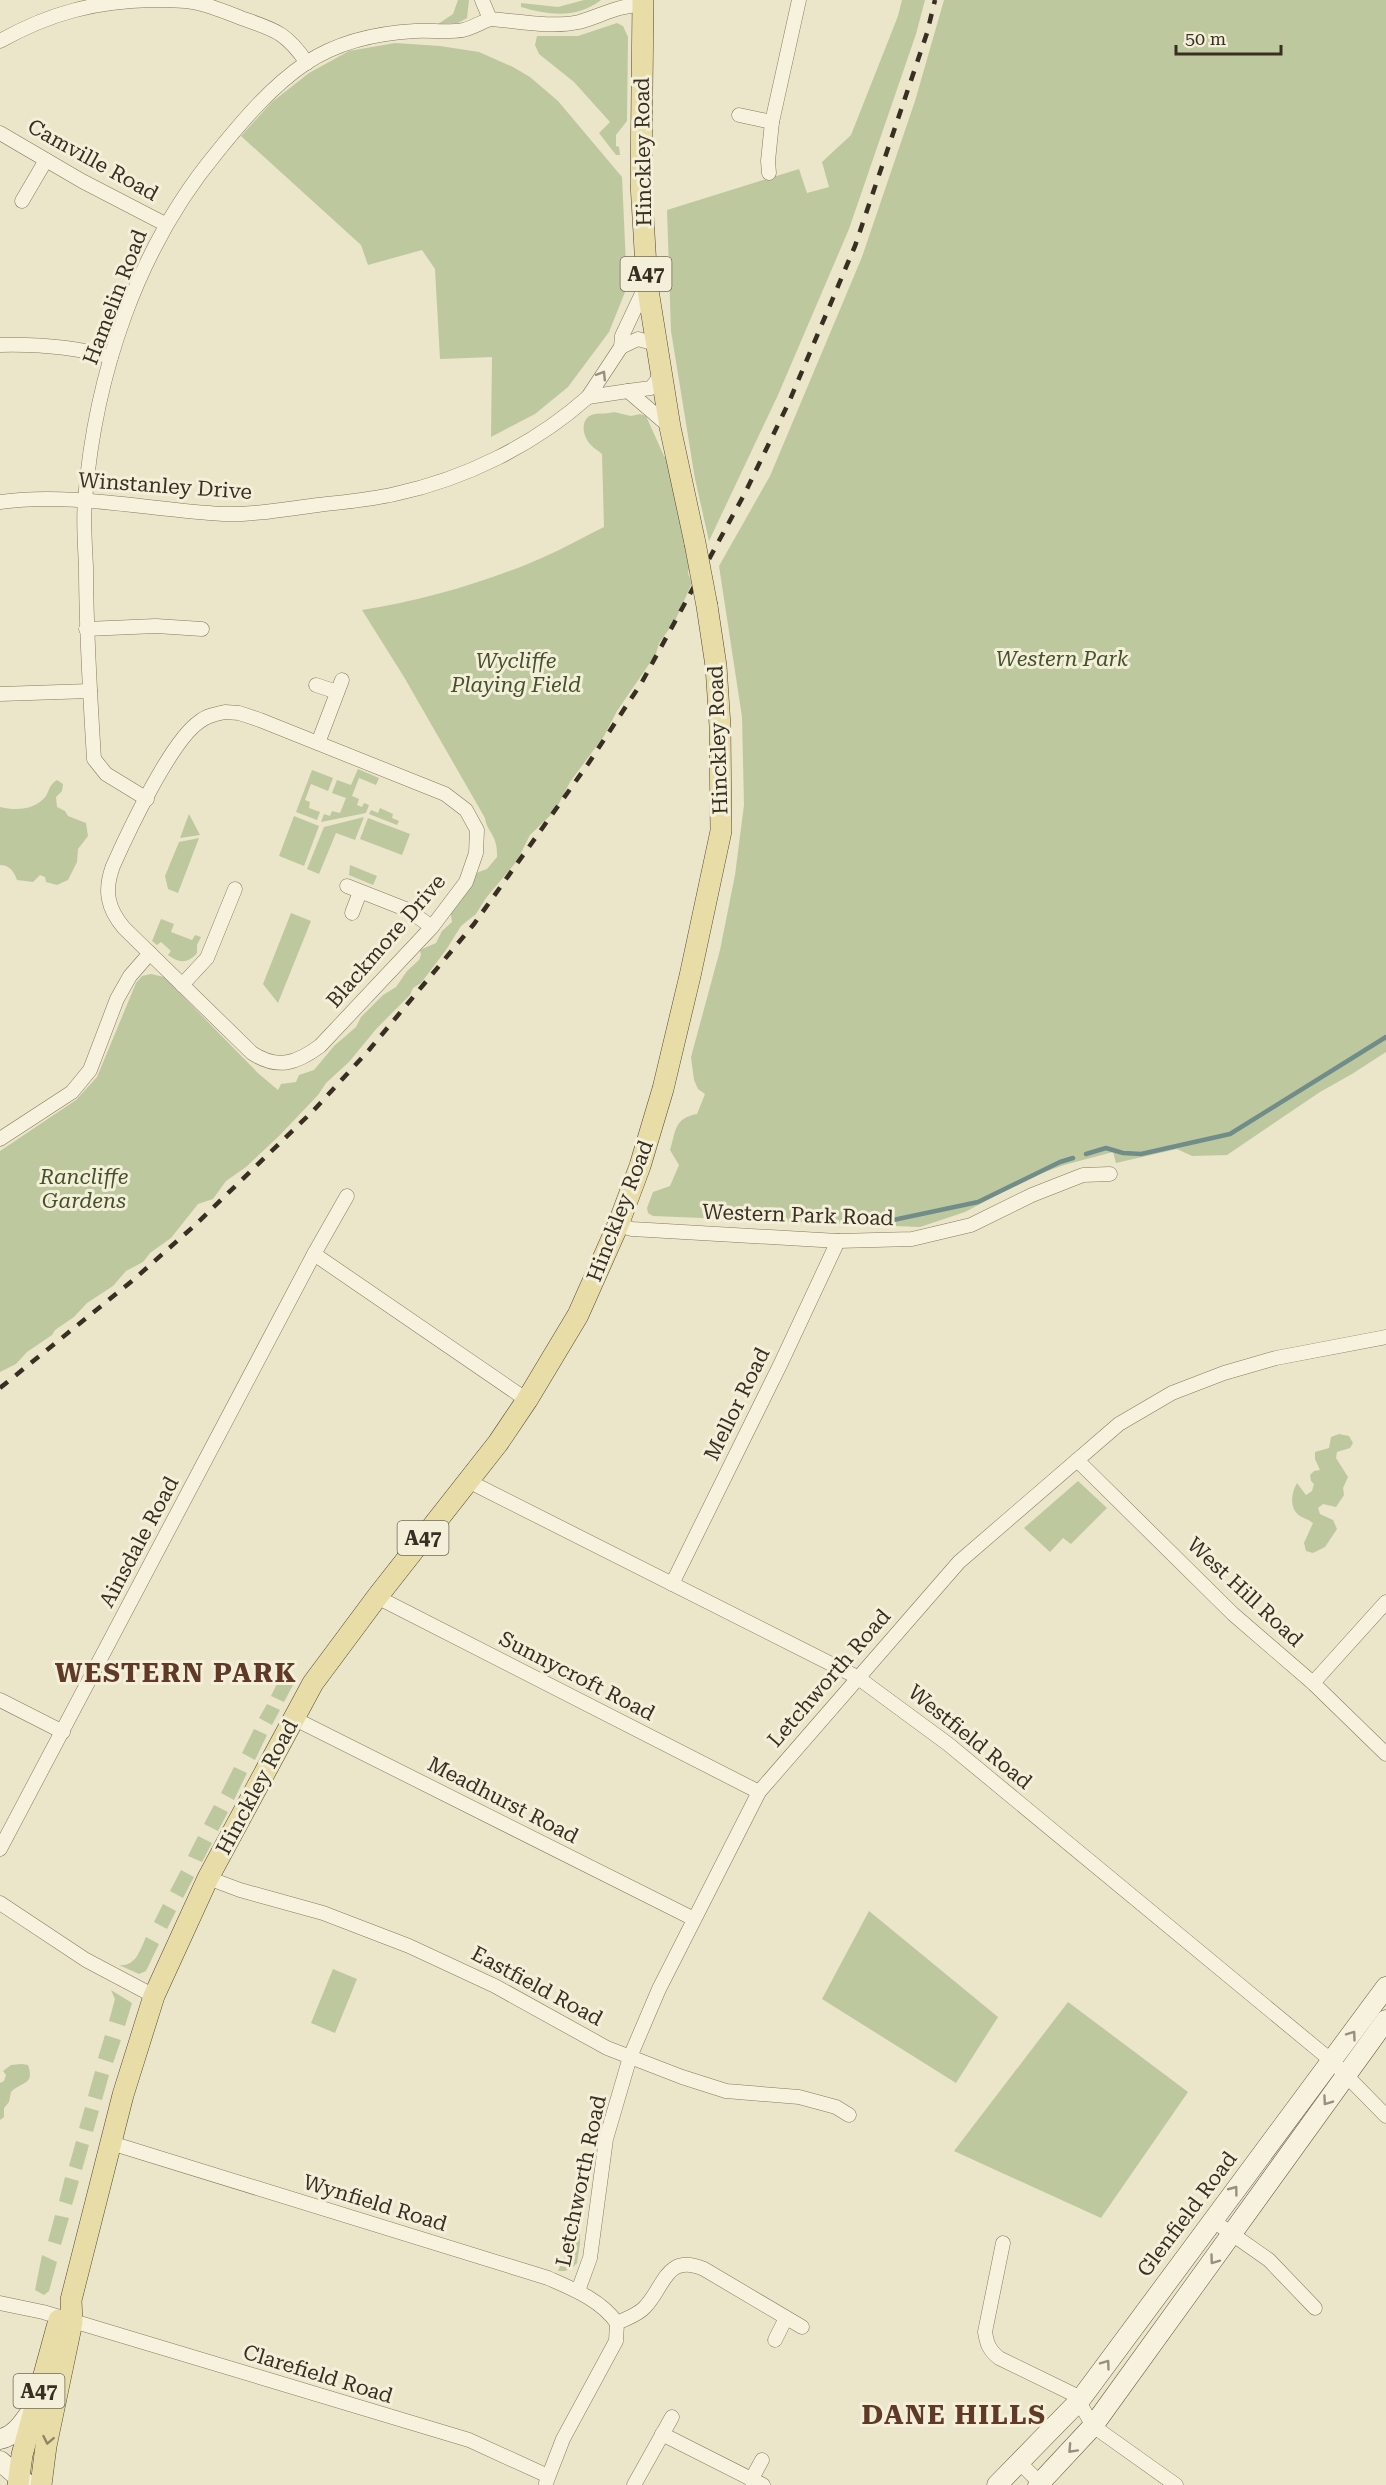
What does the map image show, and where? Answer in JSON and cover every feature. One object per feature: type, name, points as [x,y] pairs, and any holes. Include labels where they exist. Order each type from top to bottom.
[{"type":"main road","name":"Hinckley Road","points":[[21,2482],[36,2404],[71,2300],[111,2143],[154,1996],[208,1878],[313,1683],[527,1400],[578,1315],[618,1225],[640,1166],[663,1089],[721,831],[719,706],[707,606],[670,427],[647,284],[641,183],[642,3]]},
{"type":"main road","name":"Hinckley Road","points":[[41,2485],[65,2320]]},
{"type":"street","points":[[0,41],[22,29],[67,12],[116,1],[173,0],[193,2],[218,9],[284,35],[307,63]]},
{"type":"street","points":[[482,0],[490,19],[559,24],[578,22],[620,7],[642,3]]},
{"type":"street","points":[[769,173],[772,122],[799,0]]},
{"type":"street","name":"Hamelin Road","points":[[147,799],[106,774],[94,759],[86,629],[85,501],[94,426],[111,357],[135,290],[165,224],[204,168],[238,125],[269,93],[307,63],[351,42],[370,37],[414,31],[465,30],[490,19]]},
{"type":"street","points":[[739,115],[772,122]]},
{"type":"street","name":"Camville Road","points":[[0,132],[46,160],[165,224]]},
{"type":"street","points":[[22,201],[46,160]]},
{"type":"street","name":"Winstanley Drive","points":[[0,502],[22,499],[85,501],[224,514],[272,512],[395,494],[461,473],[516,450],[558,423],[588,397],[621,347],[622,336],[647,284]]},
{"type":"street","points":[[621,347],[638,339],[656,344]]},
{"type":"street","points":[[0,345],[83,349],[111,357]]},
{"type":"street","points":[[588,397],[651,388],[661,375]]},
{"type":"street","points":[[628,391],[670,427]]},
{"type":"street","points":[[86,629],[156,626],[202,629]]},
{"type":"street","points":[[316,685],[340,686],[318,743]]},
{"type":"street","points":[[0,694],[90,691]]},
{"type":"street","name":"Blackmore Drive","points":[[225,712],[239,713],[445,794],[466,810],[477,830],[476,853],[466,882],[432,927],[321,1046],[298,1061],[286,1065],[273,1063],[252,1053],[116,919],[107,896],[108,879],[147,799],[187,734],[199,722],[211,715],[225,712]]},
{"type":"street","points":[[352,913],[354,889],[408,910],[432,927]]},
{"type":"street","points":[[182,985],[207,958],[235,890]]},
{"type":"street","points":[[0,1139],[72,1092],[90,1070],[117,999],[130,976],[150,953]]},
{"type":"street","name":"Western Park Road","points":[[618,1225],[632,1230],[838,1241],[912,1239],[971,1225],[1032,1195],[1083,1175],[1110,1174]]},
{"type":"street","name":"Ainsdale Road","points":[[0,1850],[314,1254],[347,1196]]},
{"type":"street","name":"Mellor Road","points":[[672,1584],[782,1363],[838,1241]]},
{"type":"street","points":[[314,1254],[527,1400]]},
{"type":"street","name":"Letchworth Road","points":[[578,2291],[590,2258],[606,2139],[630,2057],[659,1989],[759,1792],[959,1562],[1119,1424],[1173,1393],[1224,1373],[1276,1358],[1386,1337]]},
{"type":"street","name":"West Hill Road","points":[[1077,1460],[1233,1614],[1313,1683],[1386,1754]]},
{"type":"street","name":"Westfield Road","points":[[468,1481],[857,1677],[948,1744],[1340,2068],[1386,2115]]},
{"type":"street","name":"Sunnycroft Road","points":[[376,1598],[759,1792]]},
{"type":"street","points":[[1313,1683],[1386,1602]]},
{"type":"street","points":[[0,1700],[63,1732]]},
{"type":"street","name":"Meadhurst Road","points":[[293,1718],[694,1919]]},
{"type":"street","name":"Eastfield Road","points":[[208,1878],[240,1890],[323,1913],[409,1946],[495,1986],[608,2048],[630,2057],[726,2091],[799,2097],[836,2108],[849,2115]]},
{"type":"street","points":[[0,1903],[86,1960],[154,1996]]},
{"type":"street","name":"Glenfield Road","points":[[1019,2462],[1039,2484],[1093,2426],[1233,2234],[1340,2068],[1386,1987]]},
{"type":"street","name":"Glenfield Road","points":[[997,2485],[1080,2400],[1212,2220],[1340,2068],[1386,2020]]},
{"type":"street","name":"Wynfield Road","points":[[111,2143],[548,2278],[578,2291],[609,2313],[617,2323]]},
{"type":"street","points":[[1212,2220],[1269,2260],[1316,2308]]},
{"type":"street","points":[[1003,2243],[985,2332],[986,2343],[991,2351],[999,2358],[1075,2395],[1080,2400],[1093,2426],[1176,2485]]},
{"type":"street","points":[[547,2481],[563,2439],[616,2341],[617,2323],[646,2306],[664,2276],[678,2266],[692,2264],[802,2327]]},
{"type":"street","name":"Clarefield Road","points":[[0,2303],[43,2312],[469,2440],[547,2481]]},
{"type":"street","points":[[775,2340],[786,2318]]},
{"type":"street","points":[[0,2439],[20,2428],[36,2404]]},
{"type":"street","points":[[634,2485],[672,2417]]},
{"type":"street","points":[[662,2434],[757,2482],[762,2460]]},
{"type":"street","points":[[0,2461],[21,2482]]},
{"type":"green space","points":[[458,0],[469,0],[467,18],[458,23],[438,24],[453,14]]},
{"type":"green space","points":[[584,0],[601,0],[582,10],[562,14],[521,7],[521,3],[558,7]]},
{"type":"green space","points":[[902,0],[925,0],[916,34],[849,229],[778,395],[709,541],[695,479],[671,331],[667,210],[799,169],[807,193],[829,187],[822,162],[851,135],[898,16]]},
{"type":"green space","name":"Western Park","points":[[944,0],[1386,0],[1386,1052],[1320,1092],[1227,1155],[1192,1156],[1177,1149],[1116,1163],[1113,1152],[1064,1165],[1031,1177],[965,1212],[920,1227],[653,1216],[648,1213],[647,1208],[653,1192],[670,1186],[679,1165],[670,1150],[677,1126],[689,1116],[697,1114],[705,1094],[698,1089],[694,1080],[691,1057],[720,950],[735,875],[744,805],[742,717],[719,566],[770,476],[862,257],[915,101]]},
{"type":"green space","points":[[617,23],[623,26],[628,37],[627,121],[616,135],[616,146],[619,147],[620,155],[616,155],[599,133],[610,122],[574,82],[539,54],[535,45],[537,36],[578,36]]},
{"type":"green space","points":[[395,43],[440,46],[479,52],[530,77],[558,101],[622,177],[627,287],[609,332],[568,387],[535,414],[491,437],[492,357],[440,359],[435,269],[422,250],[368,265],[361,245],[241,136],[272,102],[309,73],[349,51]]},
{"type":"green space","points":[[614,412],[631,416],[640,414],[646,416],[664,456],[671,462],[690,563],[688,573],[692,583],[675,621],[659,643],[656,654],[617,711],[604,736],[570,782],[555,811],[530,835],[517,861],[486,898],[476,914],[461,926],[421,983],[413,988],[410,995],[377,1028],[349,1062],[326,1083],[318,1095],[246,1167],[226,1181],[213,1199],[198,1204],[171,1238],[150,1253],[143,1262],[126,1271],[113,1286],[87,1303],[74,1317],[27,1352],[16,1364],[0,1372],[0,1151],[76,1100],[97,1077],[136,983],[142,976],[151,974],[164,977],[259,1074],[278,1090],[281,1084],[296,1082],[299,1075],[314,1070],[334,1046],[356,1027],[361,1017],[383,995],[396,987],[407,971],[419,960],[420,950],[436,943],[442,931],[452,922],[450,908],[476,873],[487,869],[497,857],[496,843],[485,818],[404,677],[362,610],[426,597],[510,571],[604,527],[602,454],[588,441],[584,432],[584,423],[586,419],[595,414]]},
{"type":"green space","points":[[358,769],[379,778],[376,785],[359,778],[352,796],[359,799],[357,805],[362,807],[364,803],[369,805],[366,813],[321,822],[324,814],[330,816],[332,811],[340,813],[346,798],[332,793],[337,780],[351,785]]},
{"type":"green space","points":[[312,770],[333,778],[328,791],[311,784],[305,800],[310,802],[309,808],[320,812],[317,820],[296,812]]},
{"type":"green space","points":[[57,780],[63,784],[62,791],[56,797],[57,807],[65,811],[68,816],[86,823],[88,836],[78,849],[77,862],[68,880],[57,885],[46,882],[45,877],[40,875],[33,882],[17,880],[11,870],[0,865],[0,807],[19,809],[31,807],[42,801],[51,785]]},
{"type":"green space","points":[[380,808],[393,814],[392,818],[399,821],[397,825],[369,814],[371,810],[378,813]]},
{"type":"green space","points":[[189,814],[200,835],[180,838]]},
{"type":"green space","points":[[294,816],[319,826],[304,866],[279,856]]},
{"type":"green space","points":[[364,817],[355,840],[336,833],[319,874],[307,869],[324,827]]},
{"type":"green space","points":[[368,818],[410,834],[402,855],[360,839]]},
{"type":"green space","points":[[199,838],[178,893],[168,889],[165,876],[179,842]]},
{"type":"green space","points":[[350,865],[377,876],[373,885],[349,875]]},
{"type":"green space","points":[[291,913],[311,921],[278,1003],[263,984]]},
{"type":"green space","points":[[161,919],[174,924],[171,932],[192,940],[195,935],[201,937],[194,957],[187,961],[175,960],[168,955],[171,951],[161,942],[157,945],[152,941]]},
{"type":"green space","points":[[1339,1434],[1349,1436],[1353,1443],[1350,1448],[1337,1452],[1336,1458],[1348,1477],[1343,1488],[1344,1495],[1336,1507],[1323,1504],[1318,1508],[1320,1514],[1333,1520],[1337,1529],[1325,1547],[1313,1553],[1306,1551],[1304,1543],[1313,1523],[1296,1513],[1292,1501],[1293,1491],[1297,1483],[1306,1495],[1312,1491],[1314,1484],[1310,1475],[1320,1470],[1315,1459],[1315,1452],[1329,1448],[1331,1437]]},
{"type":"green space","points":[[1078,1481],[1107,1508],[1071,1544],[1063,1538],[1050,1552],[1024,1528]]},
{"type":"green space","points":[[281,1676],[294,1683],[284,1702],[271,1696]]},
{"type":"green space","points":[[267,1704],[280,1710],[272,1725],[259,1718]]},
{"type":"green space","points":[[254,1729],[267,1735],[255,1760],[242,1753]]},
{"type":"green space","points":[[234,1767],[247,1773],[234,1800],[221,1793]]},
{"type":"green space","points":[[214,1805],[228,1812],[218,1831],[204,1824]]},
{"type":"green space","points":[[198,1836],[212,1843],[202,1862],[188,1856]]},
{"type":"green space","points":[[181,1870],[194,1877],[183,1898],[170,1891]]},
{"type":"green space","points":[[163,1904],[176,1911],[167,1929],[154,1922]]},
{"type":"green space","points":[[869,1911],[998,2017],[956,2083],[822,1999]]},
{"type":"green space","points":[[146,1937],[159,1944],[146,1971],[139,1974],[119,1965],[125,1965],[133,1960]]},
{"type":"green space","points":[[333,1969],[357,1979],[335,2033],[311,2023]]},
{"type":"green space","points":[[111,1990],[132,2003],[125,2026],[109,2021],[115,1999]]},
{"type":"green space","points":[[1068,2002],[1188,2092],[1101,2218],[954,2151]]},
{"type":"green space","points":[[105,2035],[121,2040],[113,2063],[98,2058]]},
{"type":"green space","points":[[11,2065],[28,2065],[29,2079],[11,2092],[9,2102],[4,2108],[4,2117],[0,2120],[0,2083],[4,2081],[6,2075],[3,2071]]},
{"type":"green space","points":[[95,2071],[109,2075],[102,2100],[88,2096]]},
{"type":"green space","points":[[85,2107],[99,2111],[93,2132],[79,2128]]},
{"type":"green space","points":[[76,2141],[89,2145],[82,2170],[69,2166]]},
{"type":"green space","points":[[65,2177],[79,2181],[72,2205],[59,2201]]},
{"type":"green space","points":[[579,2197],[580,2243],[577,2263],[565,2271],[558,2271],[574,2234]]},
{"type":"green space","points":[[55,2215],[69,2218],[61,2245],[48,2241]]},
{"type":"green space","points":[[42,2255],[57,2262],[49,2291],[44,2295],[35,2290]]},
{"type":"waterway","points":[[1086,1154],[1106,1148],[1123,1153],[1141,1154],[1230,1134],[1386,1037]]},
{"type":"waterway","points":[[879,1223],[978,1202],[1060,1162],[1073,1158]]},
{"type":"railway","points":[[0,1388],[132,1281],[193,1227],[314,1110],[369,1050],[474,924],[588,764],[642,682],[745,493],[789,402],[855,246],[927,33],[935,0]]},
{"type":"district","name":"WESTERN PARK","points":[[176,1673]]},
{"type":"district","name":"DANE HILLS","points":[[954,2415]]},
{"type":"park label","name":"Wycliffe Playing Field","points":[[516,673]]},
{"type":"park label","name":"Rancliffe Gardens","points":[[84,1189]]}]
